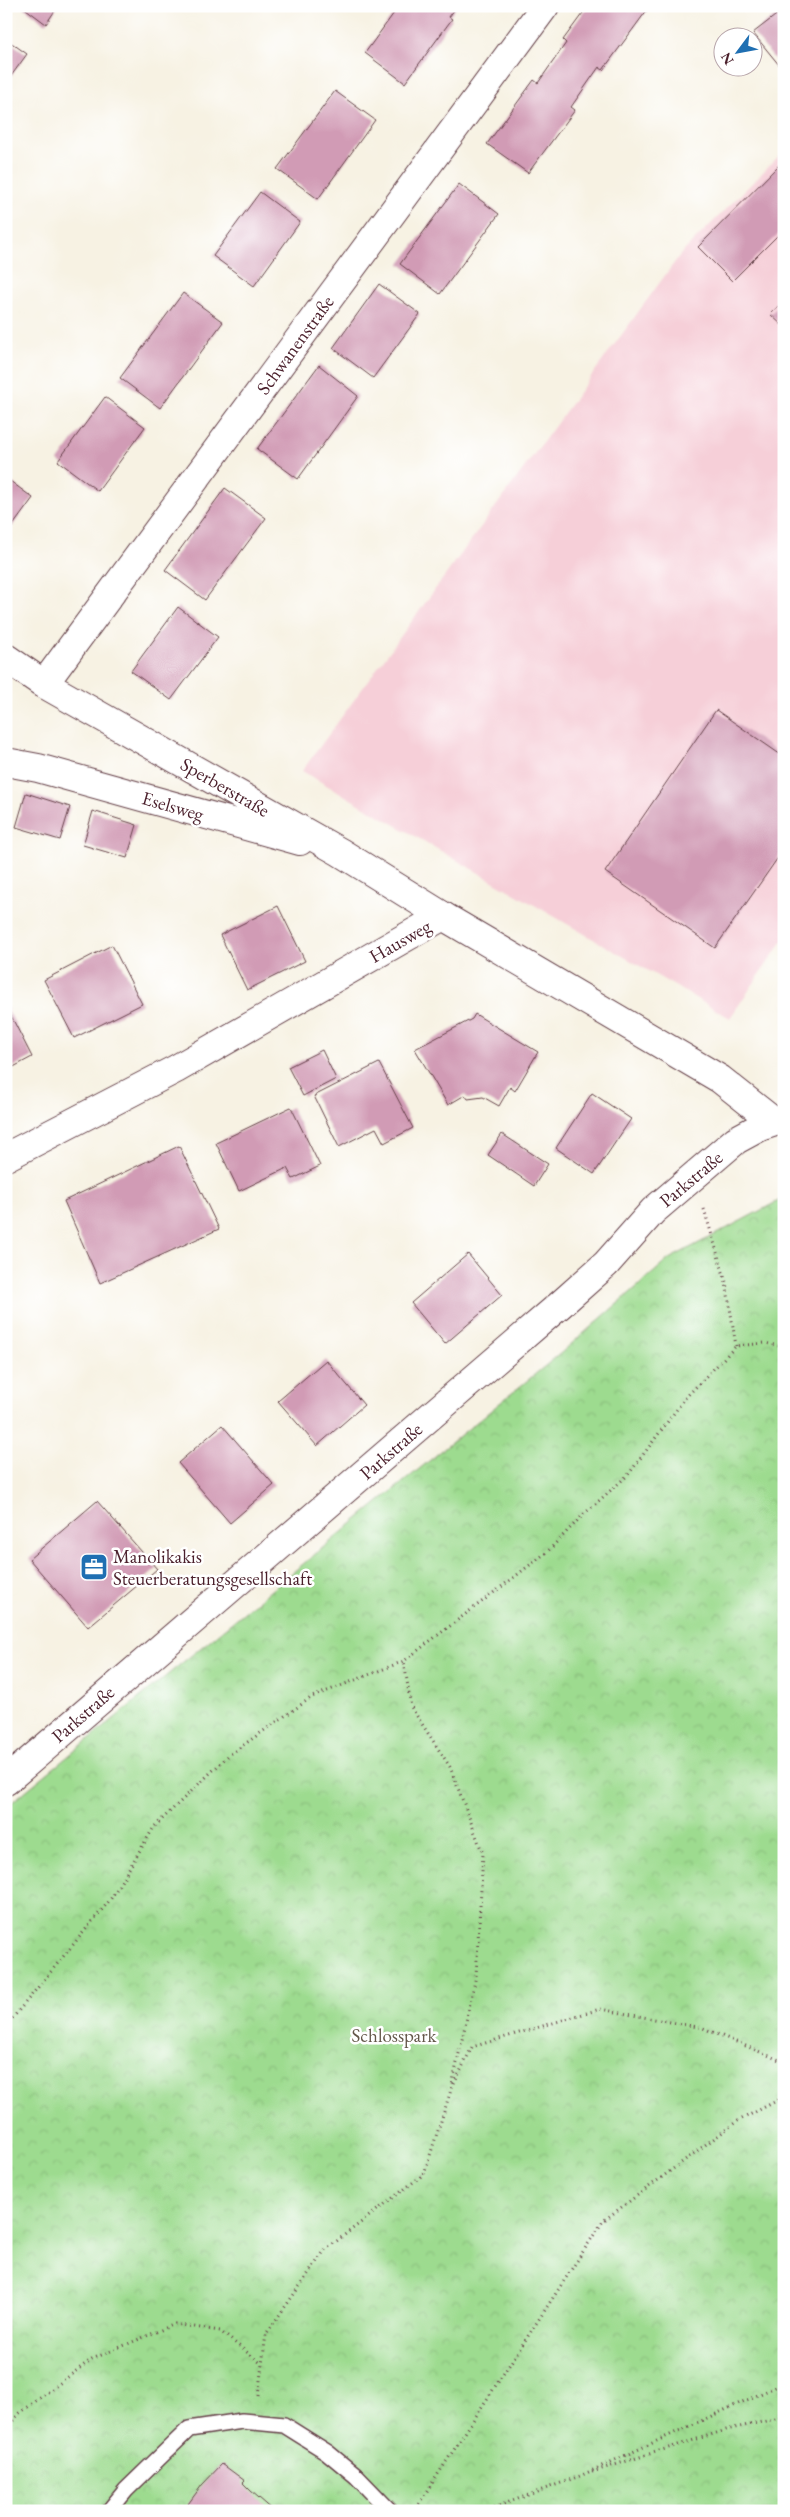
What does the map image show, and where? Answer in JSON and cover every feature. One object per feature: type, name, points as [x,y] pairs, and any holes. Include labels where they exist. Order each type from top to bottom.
[{"type":"street","name":"Schwanenstraße","points":[[44,684],[546,6]]},
{"type":"street","name":"Sperberstraße","points":[[6,658],[44,684],[340,852],[443,916]]},
{"type":"street","name":"Eselsweg","points":[[6,762],[38,768],[340,852]]},
{"type":"street","name":"Hausweg","points":[[6,1157],[176,1069],[443,916],[720,1079],[778,1120]]},
{"type":"street","name":"Parkstraße","points":[[6,1781],[561,1304],[606,1264],[653,1211],[692,1177],[736,1140],[778,1120]]},
{"type":"lane","points":[[109,2511],[126,2490],[189,2429],[255,2421],[284,2425],[327,2452],[356,2476],[390,2511]]},
{"type":"path","points":[[692,1177],[709,1221],[726,1282],[736,1346]]},
{"type":"path","points":[[6,2026],[110,1900],[154,1828],[229,1755],[312,1697],[404,1661],[547,1552],[584,1514],[628,1475],[686,1397],[736,1346],[765,1343],[784,1347]]},
{"type":"path","points":[[255,2421],[266,2334],[325,2250],[424,2174],[451,2090],[476,1976],[483,1854],[450,1767],[411,1706],[404,1661]]},
{"type":"path","points":[[451,2090],[472,2047],[600,2010],[703,2028],[784,2062]]},
{"type":"path","points":[[414,2511],[603,2221],[736,2122],[784,2097]]},
{"type":"path","points":[[6,2428],[20,2412],[92,2359],[175,2324],[220,2331],[262,2364]]},
{"type":"path","points":[[580,2476],[784,2383]]},
{"type":"path","points":[[485,2511],[580,2476],[726,2430],[784,2417]]},
{"type":"shaded area","points":[[784,151],[784,939],[730,1018],[302,771],[680,255]]},
{"type":"green space","name":"Schlosspark","points":[[784,1198],[784,2511],[6,2511],[6,1807],[561,1353],[669,1259]]},
{"type":"building","points":[[22,6],[58,6],[46,24]]},
{"type":"building","points":[[399,6],[457,6],[449,17],[452,19],[405,83],[365,53]]},
{"type":"building","points":[[588,6],[650,6],[603,70],[599,67],[571,107],[575,110],[528,173],[487,144],[534,80],[538,83],[566,43],[563,40]]},
{"type":"building","points":[[784,9],[784,71],[762,44],[762,28],[759,28]]},
{"type":"building","points":[[6,39],[27,54],[6,83]]},
{"type":"building","points":[[335,91],[375,120],[318,199],[277,169]]},
{"type":"building","points":[[784,160],[784,229],[732,281],[698,247]]},
{"type":"building","points":[[459,184],[499,214],[440,294],[400,264]]},
{"type":"building","points":[[260,192],[300,222],[254,286],[213,256]]},
{"type":"building","points":[[379,284],[420,314],[373,378],[333,348]]},
{"type":"building","points":[[183,293],[223,322],[160,408],[120,378]]},
{"type":"building","points":[[784,301],[784,327],[770,314]]},
{"type":"building","points":[[319,365],[358,396],[298,479],[257,449]]},
{"type":"building","points":[[105,397],[145,427],[98,491],[58,461]]},
{"type":"building","points":[[6,478],[33,498],[6,535]]},
{"type":"building","points":[[225,488],[266,518],[205,600],[165,570]]},
{"type":"building","points":[[178,607],[218,637],[171,700],[131,671]]},
{"type":"building","points":[[716,710],[784,757],[784,849],[715,948],[605,872]]},
{"type":"building","points":[[26,793],[70,807],[60,840],[16,827]]},
{"type":"building","points":[[93,811],[137,825],[127,858],[83,845]]},
{"type":"building","points":[[278,906],[305,961],[247,990],[220,935]]},
{"type":"building","points":[[112,945],[142,1004],[74,1038],[44,980]]},
{"type":"building","points":[[6,1006],[32,1057],[6,1071]]},
{"type":"building","points":[[475,1014],[538,1052],[515,1091],[510,1087],[499,1106],[483,1097],[468,1099],[465,1095],[448,1105],[415,1049],[472,1019]]},
{"type":"building","points":[[322,1050],[336,1079],[303,1096],[288,1067]]},
{"type":"building","points":[[379,1063],[413,1128],[384,1143],[376,1128],[339,1147],[314,1096]]},
{"type":"building","points":[[592,1093],[631,1119],[594,1174],[556,1148]]},
{"type":"building","points":[[291,1107],[320,1166],[293,1179],[287,1168],[239,1191],[216,1143]]},
{"type":"building","points":[[502,1134],[548,1164],[534,1186],[488,1155]]},
{"type":"building","points":[[179,1146],[219,1229],[100,1283],[64,1201]]},
{"type":"building","points":[[468,1254],[502,1295],[445,1344],[411,1303]]},
{"type":"building","points":[[326,1360],[364,1405],[317,1446],[278,1401]]},
{"type":"building","points":[[222,1425],[274,1485],[230,1523],[178,1463]]},
{"type":"building","points":[[97,1501],[157,1569],[88,1627],[29,1559]]},
{"type":"building","points":[[222,2464],[245,2481],[243,2483],[274,2511],[183,2511],[202,2485]]},
{"type":"place","name":"Manolikakis Steuerberatungsgesellschaft","points":[[94,1567]]}]
